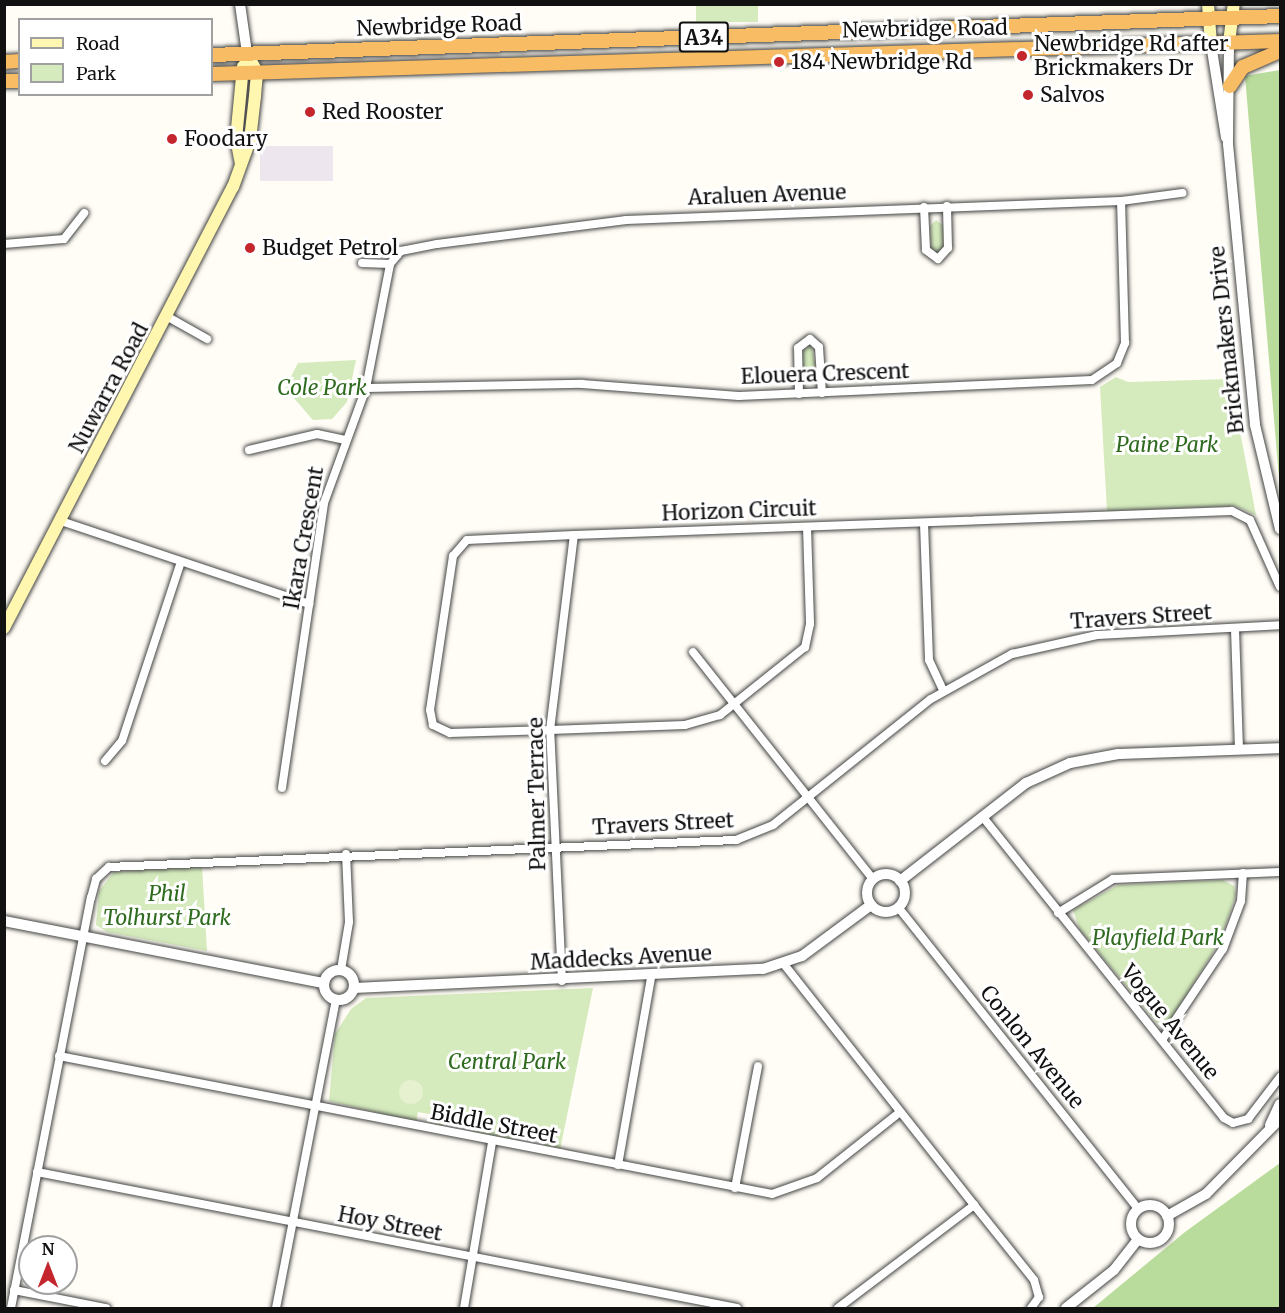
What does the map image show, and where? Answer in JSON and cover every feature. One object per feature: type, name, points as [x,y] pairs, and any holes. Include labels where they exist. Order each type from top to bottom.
[{"type":"highway","name":"Newbridge Road","points":[[213,54],[1209,11],[1281,16]]},
{"type":"highway","name":"Newbridge Road","points":[[213,74],[1281,41]]},
{"type":"highway","points":[[1230,86],[1243,67],[1281,51]]},
{"type":"main road","name":"Brickmakers Drive","points":[[1209,11],[1210,44]]},
{"type":"main road","points":[[1229,43],[1234,11]]},
{"type":"main road","points":[[247,53],[257,72]]},
{"type":"main road","points":[[241,164],[236,140],[241,73],[247,53]]},
{"type":"main road","name":"Nuwarra Road","points":[[4,628],[168,317],[241,164],[250,140],[257,72]]},
{"type":"street","points":[[240,4],[247,53]]},
{"type":"street","name":"Brickmakers Drive","points":[[1229,43],[1228,144],[1258,452],[1280,526]]},
{"type":"street","name":"Brickmakers Drive","points":[[1210,44],[1217,110],[1228,144]]},
{"type":"street","name":"Araluen Avenue","points":[[390,264],[397,254],[417,248],[626,220],[1120,201],[1182,194]]},
{"type":"street","name":"Elouera Crescent","points":[[366,388],[550,383],[706,395],[799,394],[1078,382],[1102,377],[1122,354],[1126,330],[1120,201]]},
{"type":"street","points":[[924,207],[926,250],[938,259],[948,248],[947,206]]},
{"type":"street","points":[[4,244],[64,239],[84,213]]},
{"type":"street","points":[[362,263],[390,264]]},
{"type":"street","name":"Ikara Crescent","points":[[282,788],[328,484],[366,388],[390,264]]},
{"type":"street","points":[[168,317],[207,339]]},
{"type":"street","points":[[799,394],[798,348],[810,339],[819,347],[822,393]]},
{"type":"street","points":[[249,450],[316,434],[345,440]]},
{"type":"street","name":"Horizon Circuit","points":[[550,730],[444,733],[433,725],[430,710],[456,548],[472,539],[1237,512],[1250,520],[1281,587]]},
{"type":"street","points":[[61,521],[309,603]]},
{"type":"street","points":[[924,523],[929,660],[943,690]]},
{"type":"street","points":[[550,730],[698,724],[735,705],[794,658],[808,639],[807,527]]},
{"type":"street","name":"Palmer Terrace","points":[[562,981],[553,847],[550,730],[574,535]]},
{"type":"street","points":[[105,761],[122,741],[181,562]]},
{"type":"street","points":[[1239,749],[1235,629],[1281,625]]},
{"type":"street","name":"Travers Street","points":[[11,1308],[59,1056],[96,879],[117,863],[736,840],[762,833],[943,690],[991,663],[1056,641],[1235,629]]},
{"type":"street","points":[[693,652],[873,879]]},
{"type":"street","points":[[900,881],[982,816],[1047,771],[1094,757],[1281,748]]},
{"type":"street","name":"Vogue Avenue","points":[[982,816],[1224,1118],[1233,1123],[1248,1119],[1281,1077]]},
{"type":"street","points":[[341,970],[349,922],[346,854]]},
{"type":"street","points":[[1058,913],[1113,879],[1281,872]]},
{"type":"street","points":[[1162,1040],[1223,949],[1241,901],[1244,873]]},
{"type":"street","points":[[884,874],[900,881],[904,898],[898,908],[881,911],[871,905],[867,894],[873,879],[884,874]]},
{"type":"street","name":"Maddecks Avenue","points":[[354,988],[651,977],[783,963],[820,945],[871,905]]},
{"type":"street","name":"Conlon Avenue","points":[[898,908],[1138,1209]]},
{"type":"street","points":[[4,921],[323,983]]},
{"type":"street","points":[[783,963],[1034,1280],[1039,1297],[1031,1308]]},
{"type":"street","points":[[341,970],[352,978],[354,988],[346,999],[336,1000],[325,993],[323,983],[328,974],[341,970]]},
{"type":"street","points":[[618,1165],[651,977]]},
{"type":"street","points":[[276,1308],[336,1000]]},
{"type":"street","name":"Biddle Street","points":[[59,1056],[492,1142],[772,1194],[803,1186],[900,1112]]},
{"type":"street","points":[[735,1188],[758,1066]]},
{"type":"street","points":[[1267,1130],[1281,1104]]},
{"type":"street","points":[[1167,1216],[1206,1194],[1267,1130],[1281,1119]]},
{"type":"street","points":[[464,1308],[492,1142]]},
{"type":"street","name":"Hoy Street","points":[[37,1172],[737,1308]]},
{"type":"street","points":[[838,1308],[974,1205]]},
{"type":"street","points":[[1138,1239],[1131,1224],[1138,1209],[1154,1206],[1167,1216]]},
{"type":"street","points":[[1138,1239],[1154,1243],[1164,1237],[1167,1216]]},
{"type":"street","points":[[1066,1308],[1114,1270],[1138,1239]]},
{"type":"street","points":[[14,1290],[106,1308]]},
{"type":"shaded area","points":[[260,146],[333,146],[333,181],[260,181]]},
{"type":"green space","points":[[696,5],[758,5],[758,22],[696,22]]},
{"type":"green space","points":[[1280,70],[1280,490],[1245,76]]},
{"type":"green space","points":[[936,220],[944,226],[945,248],[939,255],[931,248],[930,226]]},
{"type":"green space","points":[[811,344],[817,372],[811,379],[803,375],[802,352]]},
{"type":"green space","name":"Cole Park","points":[[356,360],[347,402],[332,419],[313,420],[285,388],[298,363]]},
{"type":"green space","name":"Paine Park","points":[[1116,377],[1128,382],[1230,379],[1256,515],[1235,506],[1107,511],[1100,387]]},
{"type":"green space","name":"Phil Tolhurst Park","points":[[202,866],[207,951],[107,932],[96,925],[99,891],[114,872]]},
{"type":"green space","name":"Playfield Park","points":[[1223,880],[1234,886],[1236,895],[1220,941],[1170,1021],[1157,1023],[1080,930],[1073,910],[1118,885]]},
{"type":"green space","name":"Central Park","points":[[593,988],[560,1150],[544,1146],[545,1136],[516,1131],[514,1140],[472,1132],[474,1123],[445,1118],[443,1127],[434,1125],[435,1115],[418,1112],[416,1122],[329,1101],[335,1034],[351,1009],[366,998]]},
{"type":"green space","points":[[411,1080],[416,1081],[422,1087],[422,1097],[416,1103],[411,1104],[406,1103],[400,1097],[399,1092],[400,1087],[406,1081]]},
{"type":"green space","points":[[1280,1163],[1280,1308],[1093,1308],[1185,1232]]},
{"type":"place","name":"Newbridge Rd after Brickmakers Dr","points":[[1022,56]]},
{"type":"place","name":"184 Newbridge Rd","points":[[779,62]]},
{"type":"place","name":"Salvos","points":[[1028,95]]},
{"type":"place","name":"Red Rooster","points":[[310,112]]},
{"type":"place","name":"Foodary","points":[[172,139]]},
{"type":"place","name":"Budget Petrol","points":[[250,248]]}]
